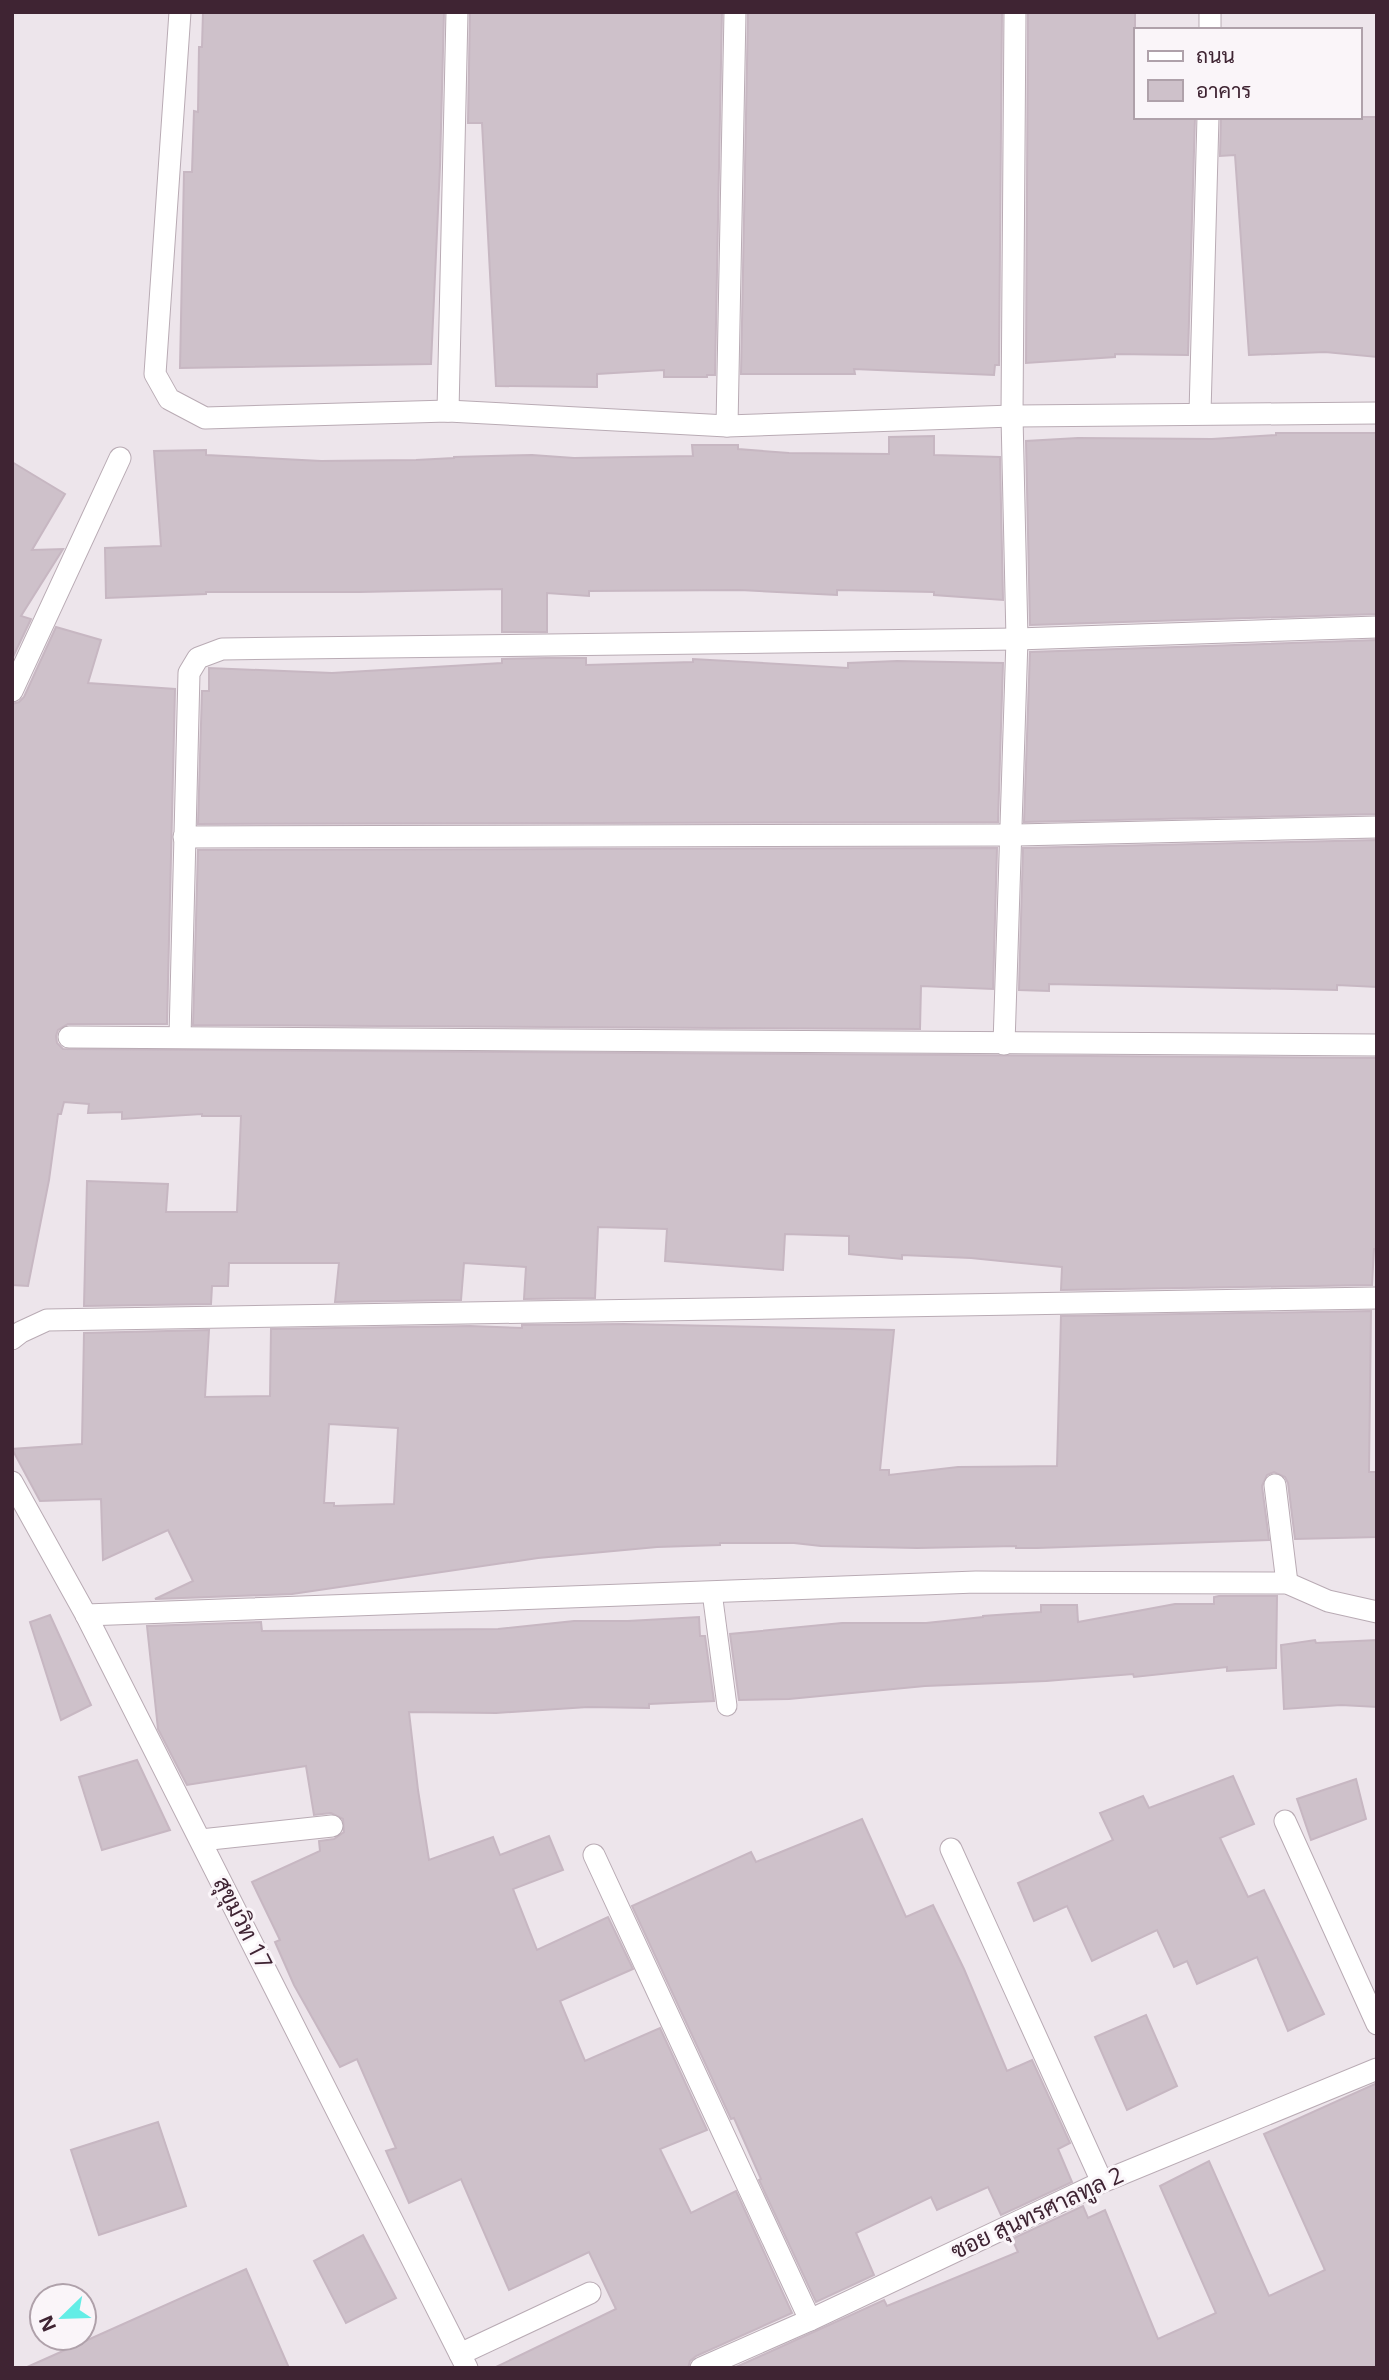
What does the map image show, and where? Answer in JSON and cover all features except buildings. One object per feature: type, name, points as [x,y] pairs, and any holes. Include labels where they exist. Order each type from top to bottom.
[{"type":"street","points":[[180,12],[155,374],[169,399],[205,418],[448,411],[727,426],[1013,416],[1377,413]]},
{"type":"street","points":[[448,411],[457,12]]},
{"type":"street","points":[[727,426],[735,12]]},
{"type":"street","points":[[1004,1044],[1017,639],[1013,416],[1015,12]]},
{"type":"street","points":[[1200,413],[1208,119]]},
{"type":"street","points":[[12,691],[120,458]]},
{"type":"street","points":[[180,1037],[189,673],[198,659],[222,649],[1017,639],[1377,627]]},
{"type":"street","points":[[184,837],[1011,835],[1377,827]]},
{"type":"street","points":[[69,1037],[1377,1045]]},
{"type":"street","points":[[12,1339],[47,1320],[1377,1298]]},
{"type":"street","name":"สุขุมวิท 17","points":[[12,1482],[86,1615],[464,2361]]},
{"type":"street","points":[[1275,1485],[1287,1583]]},
{"type":"street","points":[[86,1615],[976,1582],[1287,1583],[1328,1601],[1377,1612]]},
{"type":"street","points":[[1285,1821],[1377,2024]]},
{"type":"street","points":[[201,1840],[332,1826]]},
{"type":"street","points":[[951,1849],[1102,2182]]},
{"type":"street","points":[[594,1855],[810,2319]]},
{"type":"street","name":"ซอย สุนทรศาลทูล 2","points":[[701,2368],[1102,2182],[1377,2069]]},
{"type":"street","points":[[464,2361],[590,2293]]},
{"type":"lane","points":[[712,1592],[727,1706]]}]
